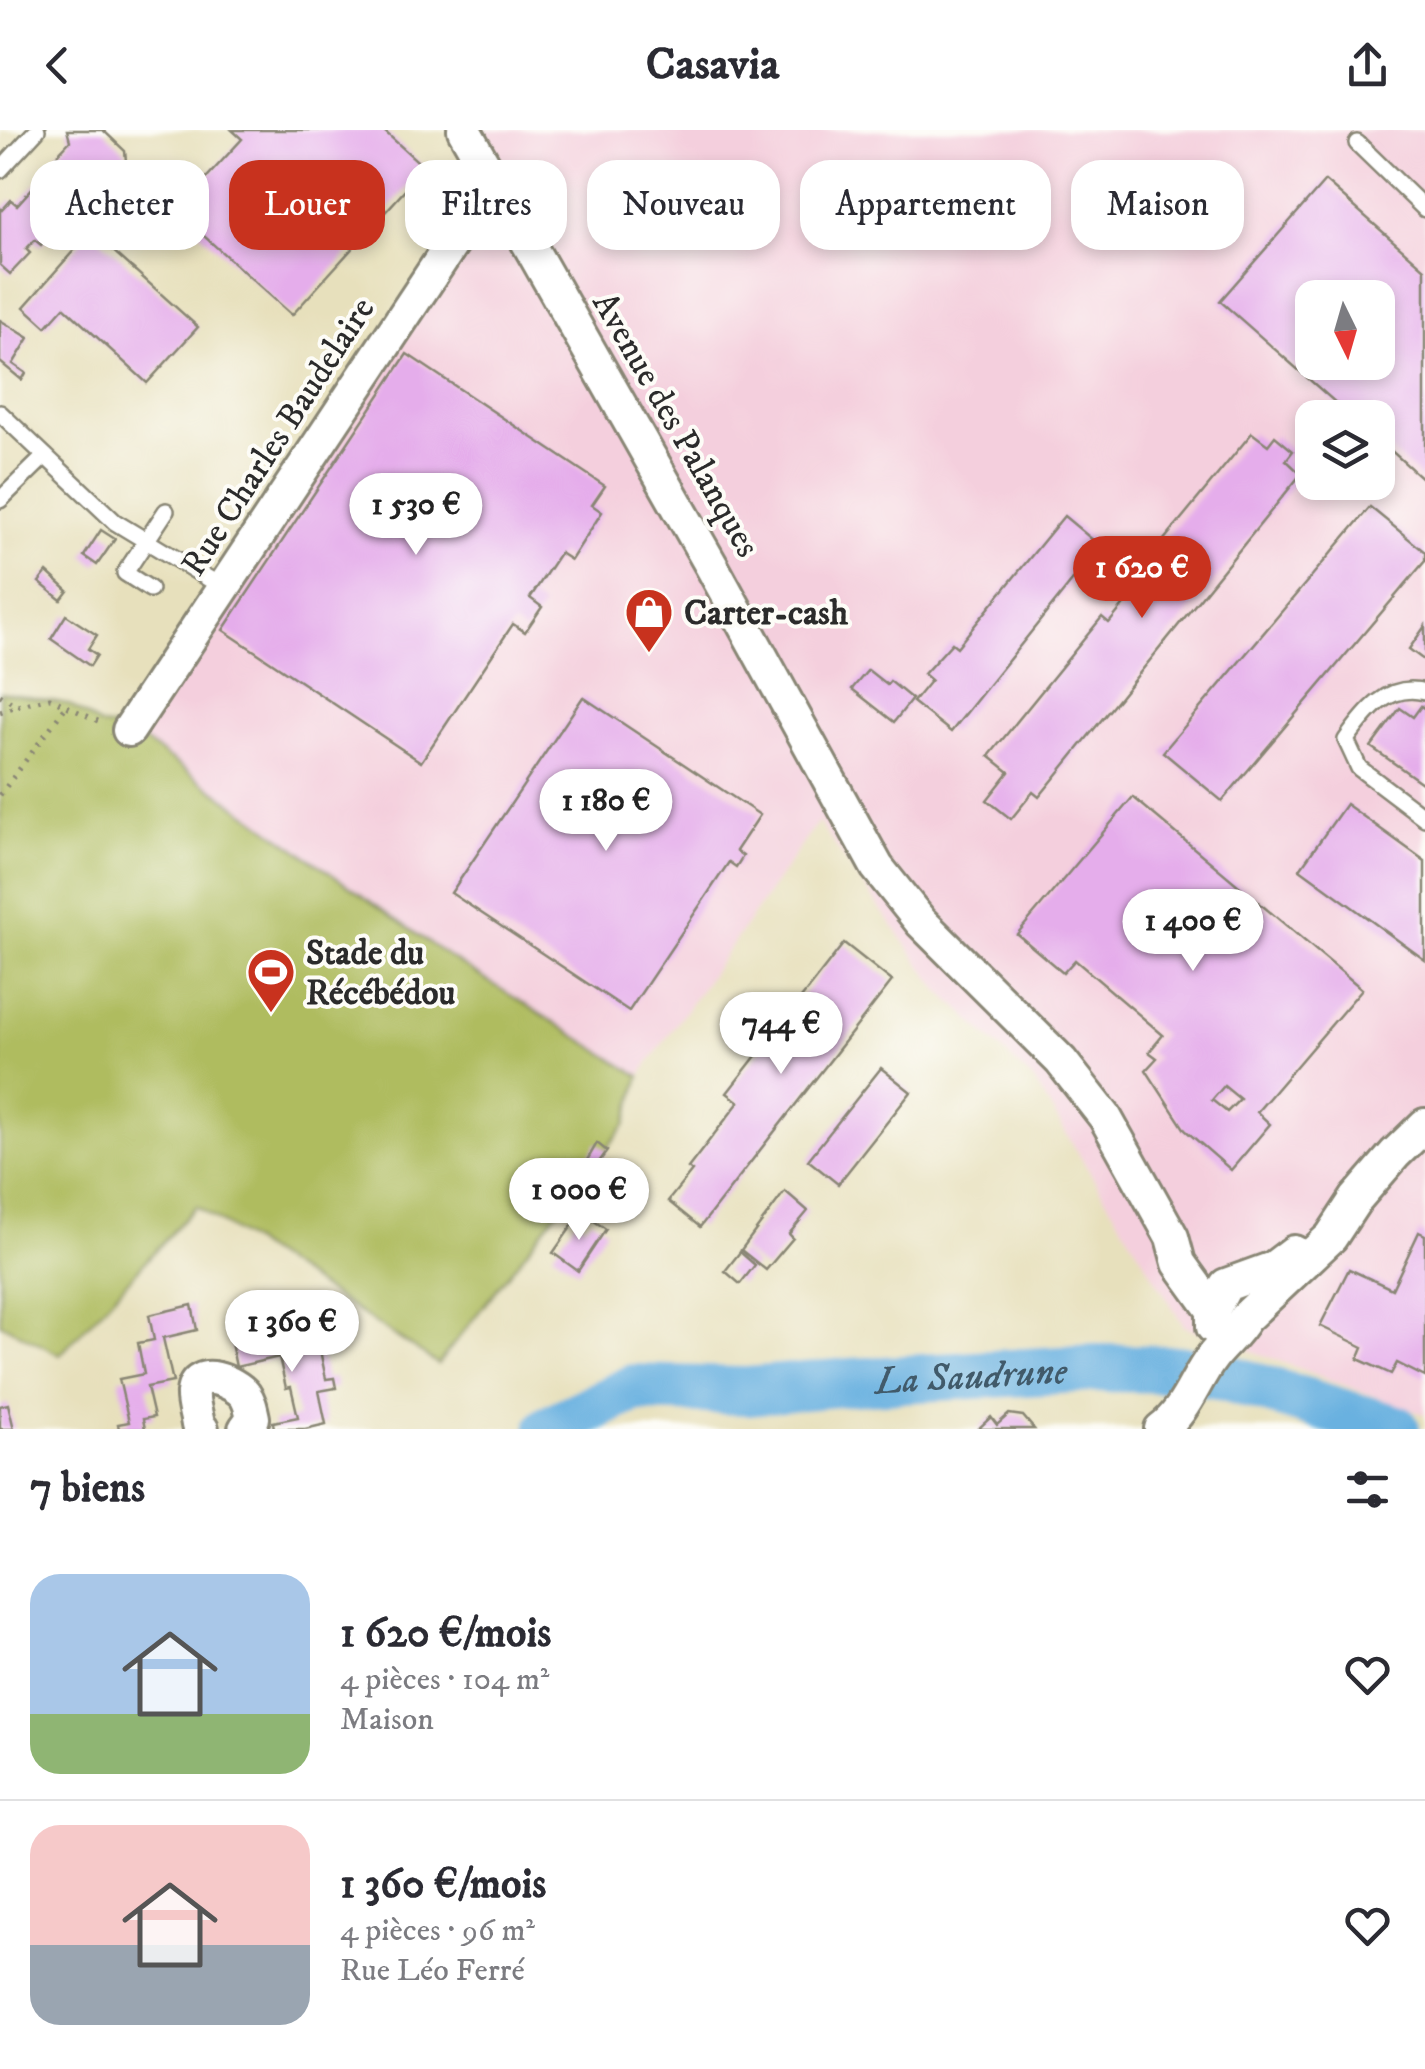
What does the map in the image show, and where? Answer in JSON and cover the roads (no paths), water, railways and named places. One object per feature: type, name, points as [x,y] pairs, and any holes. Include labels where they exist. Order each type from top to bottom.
[{"type":"street","name":"Avenue des Palanques","points":[[464,130],[481,160]]},
{"type":"street","name":"Rue Charles Baudelaire","points":[[129,730],[447,250]]},
{"type":"street","name":"Avenue des Palanques","points":[[533,250],[878,868],[921,922],[1061,1061],[1105,1118],[1172,1238],[1179,1263],[1228,1305]]},
{"type":"street","points":[[1161,1429],[1181,1410],[1212,1356],[1228,1305],[1331,1237],[1394,1154],[1425,1125]]},
{"type":"street","points":[[202,1429],[193,1393],[206,1378],[219,1378],[236,1386],[248,1399],[253,1418],[245,1429]]},
{"type":"lane","points":[[0,170],[37,130]]},
{"type":"lane","points":[[1356,144],[1425,209]]},
{"type":"lane","points":[[0,414],[115,522],[224,588]]},
{"type":"lane","points":[[0,500],[45,456]]},
{"type":"lane","points":[[150,589],[125,573],[166,510]]},
{"type":"lane","points":[[1425,692],[1413,689],[1388,694],[1363,716],[1346,740],[1359,768],[1425,818]]},
{"type":"waterway","name":"La Saudrune","points":[[549,1429],[634,1388],[747,1391],[1097,1368],[1177,1369],[1218,1375],[1396,1429]]},
{"type":"place","name":"Carter-cash","points":[[649,654]]},
{"type":"place","name":"Stade du Récébédou","points":[[271,1014]]}]
